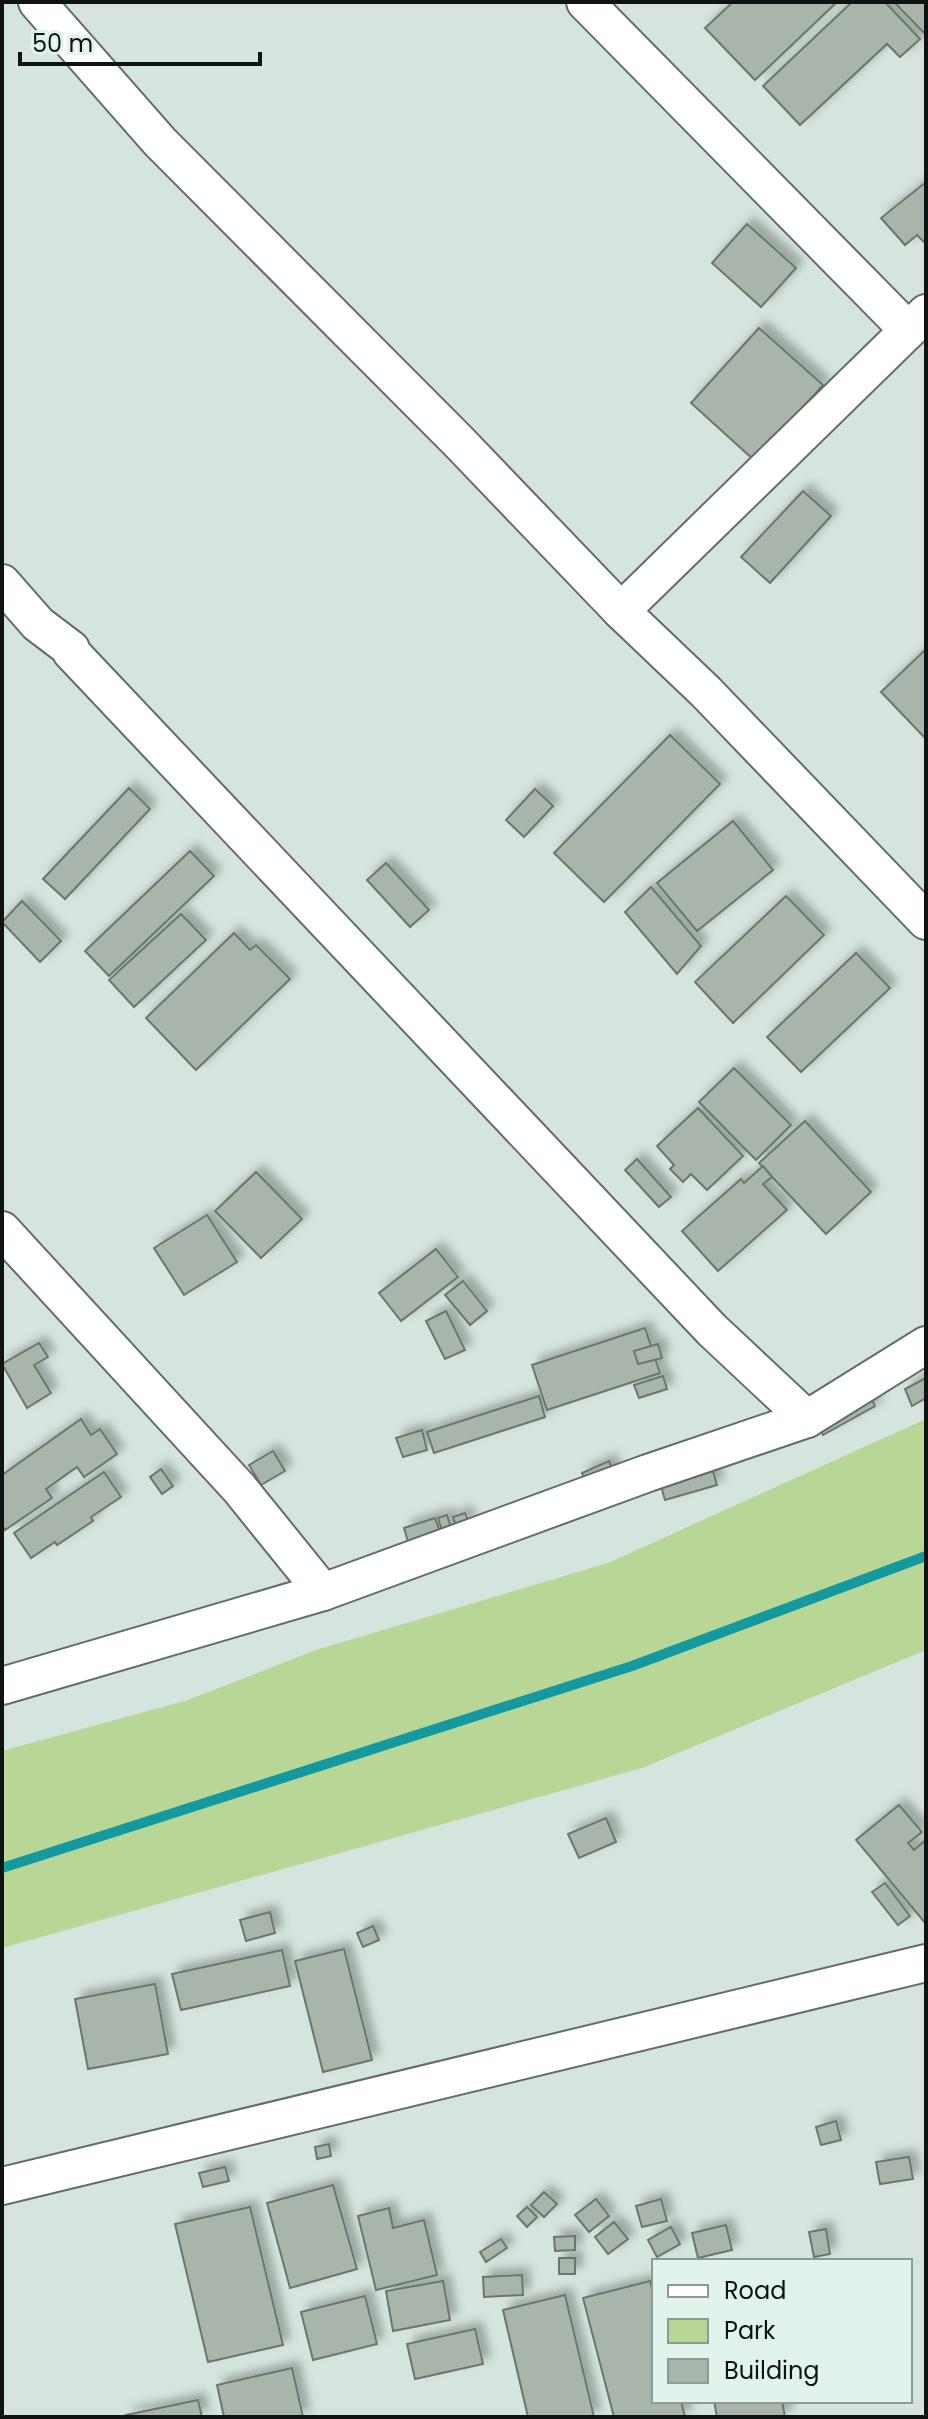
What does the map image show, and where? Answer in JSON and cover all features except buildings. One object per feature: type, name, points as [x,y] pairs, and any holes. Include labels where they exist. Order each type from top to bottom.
[{"type":"street","points":[[37,2],[160,142],[458,441],[621,611],[921,905]]},
{"type":"street","points":[[585,2],[917,322],[621,611]]},
{"type":"street","points":[[2,583],[38,624],[71,649],[81,664],[712,1330],[807,1419]]},
{"type":"street","points":[[2,1230],[239,1488],[323,1592]]},
{"type":"street","points":[[2,1686],[323,1592],[648,1473],[807,1419],[926,1345]]},
{"type":"street","points":[[2,2186],[926,1963]]},
{"type":"green space","points":[[926,1419],[926,1650],[642,1768],[2,1948],[2,1751],[188,1700],[316,1650],[608,1563]]},
{"type":"waterway","points":[[2,1868],[632,1666],[926,1556]]}]
